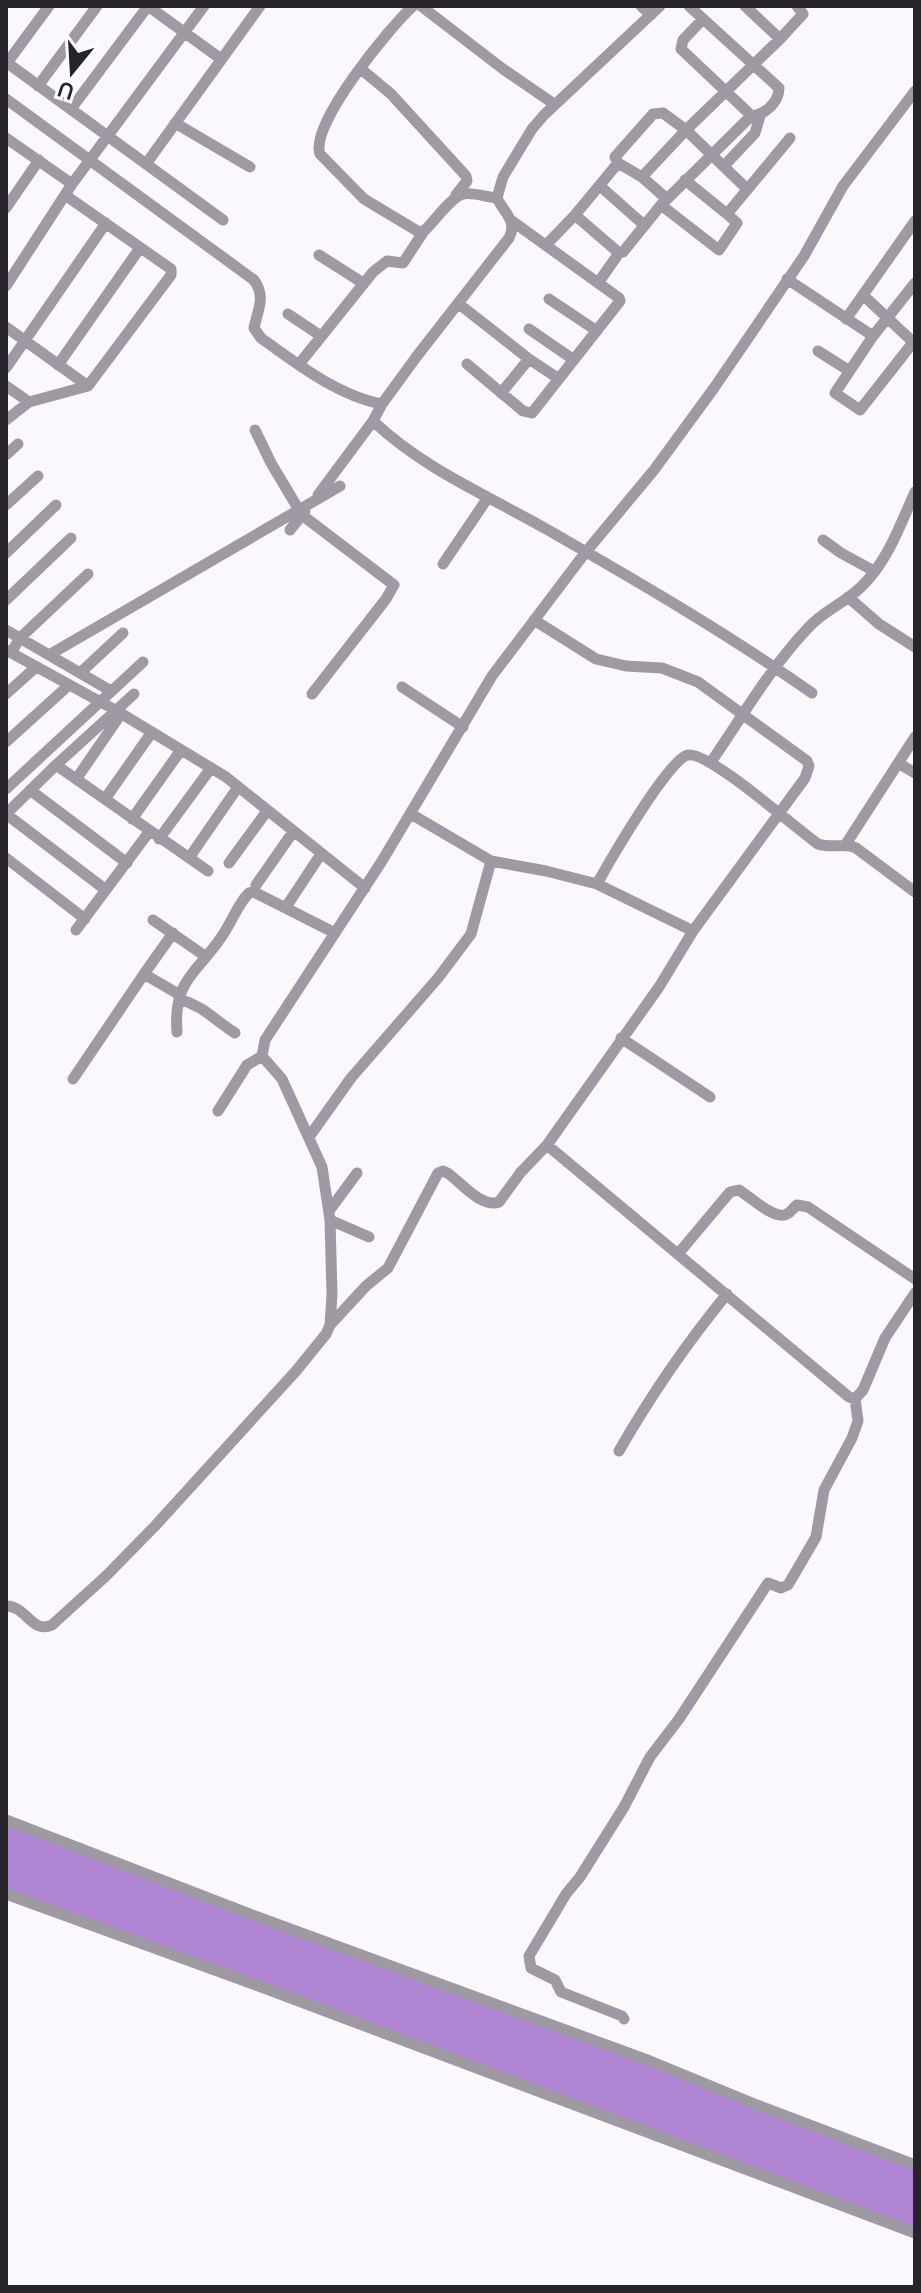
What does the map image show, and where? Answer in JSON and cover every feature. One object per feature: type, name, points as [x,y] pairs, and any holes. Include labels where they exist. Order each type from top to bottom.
[{"type":"street","points":[[49,6],[7,63],[223,220]]},
{"type":"street","points":[[38,86],[97,6]]},
{"type":"street","points":[[71,109],[148,6],[221,59]]},
{"type":"street","points":[[6,286],[68,190],[204,6]]},
{"type":"street","points":[[146,164],[260,6]]},
{"type":"street","points":[[413,6],[392,25],[323,126],[318,139],[320,154],[364,199],[419,232],[424,231]]},
{"type":"street","points":[[421,6],[554,104]]},
{"type":"street","points":[[641,6],[655,10]]},
{"type":"street","points":[[598,283],[619,253],[628,249],[644,225],[685,180],[776,100],[779,88],[689,6]]},
{"type":"street","points":[[745,6],[780,39]]},
{"type":"street","points":[[642,177],[803,14],[797,6]]},
{"type":"street","points":[[497,198],[503,177],[532,129],[554,104],[655,10]]},
{"type":"street","points":[[703,19],[683,40],[681,49],[756,118]]},
{"type":"street","points":[[300,363],[363,283],[383,263],[403,263],[424,231],[440,217],[467,181],[466,176],[391,94],[361,69]]},
{"type":"street","points":[[6,99],[254,280],[261,292],[255,332],[300,363],[366,401],[382,404]]},
{"type":"street","points":[[218,1111],[247,1065],[262,1056],[265,1040],[365,888],[492,676],[585,553],[654,470],[714,388],[804,256],[843,186],[912,99]]},
{"type":"street","points":[[685,180],[735,218],[737,223],[719,250],[664,202],[642,177],[618,163],[615,157],[653,114],[663,113],[686,130],[746,188]]},
{"type":"street","points":[[724,166],[755,133],[756,118]]},
{"type":"street","points":[[175,123],[250,167]]},
{"type":"street","points":[[727,214],[790,138]]},
{"type":"street","points":[[6,420],[29,402],[88,386],[171,275],[171,269],[106,223],[39,160],[7,139]]},
{"type":"street","points":[[6,208],[39,160]]},
{"type":"street","points":[[546,245],[618,163]]},
{"type":"street","points":[[600,186],[644,225]]},
{"type":"street","points":[[454,199],[468,193],[497,198],[512,221],[620,301],[532,413],[523,411],[467,364]]},
{"type":"street","points":[[575,215],[619,253]]},
{"type":"street","points":[[290,530],[509,238],[512,221]]},
{"type":"street","points":[[846,319],[915,221]]},
{"type":"street","points":[[6,368],[106,223]]},
{"type":"street","points":[[58,365],[140,248]]},
{"type":"street","points":[[319,255],[363,283]]},
{"type":"street","points":[[787,279],[873,336]]},
{"type":"street","points":[[863,295],[887,318],[914,341],[860,410],[835,393],[848,370],[873,336],[887,318],[915,283]]},
{"type":"street","points":[[549,299],[597,331]]},
{"type":"street","points":[[459,304],[559,379]]},
{"type":"street","points":[[288,314],[321,336]]},
{"type":"street","points":[[6,327],[88,386]]},
{"type":"street","points":[[529,329],[574,360]]},
{"type":"street","points":[[818,351],[848,370]]},
{"type":"street","points":[[501,393],[529,359]]},
{"type":"street","points":[[6,386],[29,402]]},
{"type":"street","points":[[373,421],[412,455],[547,530],[775,667],[812,693]]},
{"type":"street","points":[[255,430],[302,515],[394,585],[312,694]]},
{"type":"street","points":[[6,455],[18,444]]},
{"type":"street","points":[[6,505],[38,476]]},
{"type":"street","points":[[49,655],[340,486]]},
{"type":"street","points":[[711,762],[775,667],[809,627],[837,602],[848,597],[885,558],[915,492]]},
{"type":"street","points":[[443,564],[487,499]]},
{"type":"street","points":[[6,553],[56,505]]},
{"type":"street","points":[[6,600],[71,538]]},
{"type":"street","points":[[823,540],[874,571]]},
{"type":"street","points":[[88,574],[8,652],[119,712],[211,768],[365,888]]},
{"type":"street","points":[[848,597],[879,624],[915,647]]},
{"type":"street","points":[[6,1606],[14,1606],[43,1629],[52,1625],[106,1576],[296,1371],[330,1325],[366,1286],[388,1268],[438,1173],[443,1171],[449,1174],[485,1203],[499,1202],[521,1172],[547,1145],[659,987],[693,931],[805,778],[809,766],[807,761],[698,682],[662,668],[626,666],[596,659],[534,620]]},
{"type":"street","points":[[6,630],[111,691]]},
{"type":"street","points":[[80,673],[123,633]]},
{"type":"street","points":[[6,789],[143,662]]},
{"type":"street","points":[[6,694],[36,667]]},
{"type":"street","points":[[6,742],[69,685]]},
{"type":"street","points":[[402,687],[463,727]]},
{"type":"street","points":[[77,778],[134,694]]},
{"type":"street","points":[[106,890],[6,814],[56,765],[119,712]]},
{"type":"street","points":[[105,799],[152,732]]},
{"type":"street","points":[[597,884],[630,826],[681,758],[688,755],[711,762],[818,844],[832,848],[846,844],[914,742]]},
{"type":"street","points":[[132,819],[181,750]]},
{"type":"street","points":[[898,763],[915,773]]},
{"type":"street","points":[[56,765],[208,871]]},
{"type":"street","points":[[76,930],[127,863],[211,768]]},
{"type":"street","points":[[189,858],[238,787]]},
{"type":"street","points":[[30,790],[127,863]]},
{"type":"street","points":[[229,863],[267,811]]},
{"type":"street","points":[[411,814],[491,861],[567,875],[597,884],[693,931]]},
{"type":"street","points":[[256,885],[293,832]]},
{"type":"street","points":[[846,844],[872,859],[915,892]]},
{"type":"street","points":[[288,904],[321,854]]},
{"type":"street","points":[[6,858],[85,919]]},
{"type":"street","points":[[309,1137],[351,1078],[438,978],[471,934],[491,861]]},
{"type":"street","points":[[177,1032],[180,997],[190,974],[222,936],[249,893],[254,892],[335,933]]},
{"type":"street","points":[[153,920],[205,956]]},
{"type":"street","points":[[73,1079],[173,933]]},
{"type":"street","points":[[144,974],[199,1005],[215,1021],[235,1033]]},
{"type":"street","points":[[621,1038],[710,1097]]},
{"type":"street","points":[[262,1056],[282,1079],[322,1167],[330,1216],[330,1325]]},
{"type":"street","points":[[547,1145],[855,1399]]},
{"type":"street","points":[[330,1216],[357,1173]]},
{"type":"street","points":[[678,1254],[730,1192],[739,1190],[780,1216],[797,1205],[808,1207],[915,1279]]},
{"type":"street","points":[[330,1216],[369,1237]]},
{"type":"street","points":[[624,2019],[561,1992],[555,1980],[531,1968],[529,1956],[624,1807],[650,1757],[670,1732],[768,1583],[779,1588],[788,1585],[816,1537],[824,1490],[858,1421],[855,1399],[863,1390],[890,1328],[915,1293]]},
{"type":"street","points":[[619,1451],[655,1388],[727,1294]]},
{"type":"street","points":[[6,1820],[263,1919],[592,2039],[913,2164]]},
{"type":"street","points":[[6,1894],[915,2233]]},
{"type":"shaded area","points":[[6,1821],[915,2164],[915,2232],[602,2114],[6,1899]]}]
